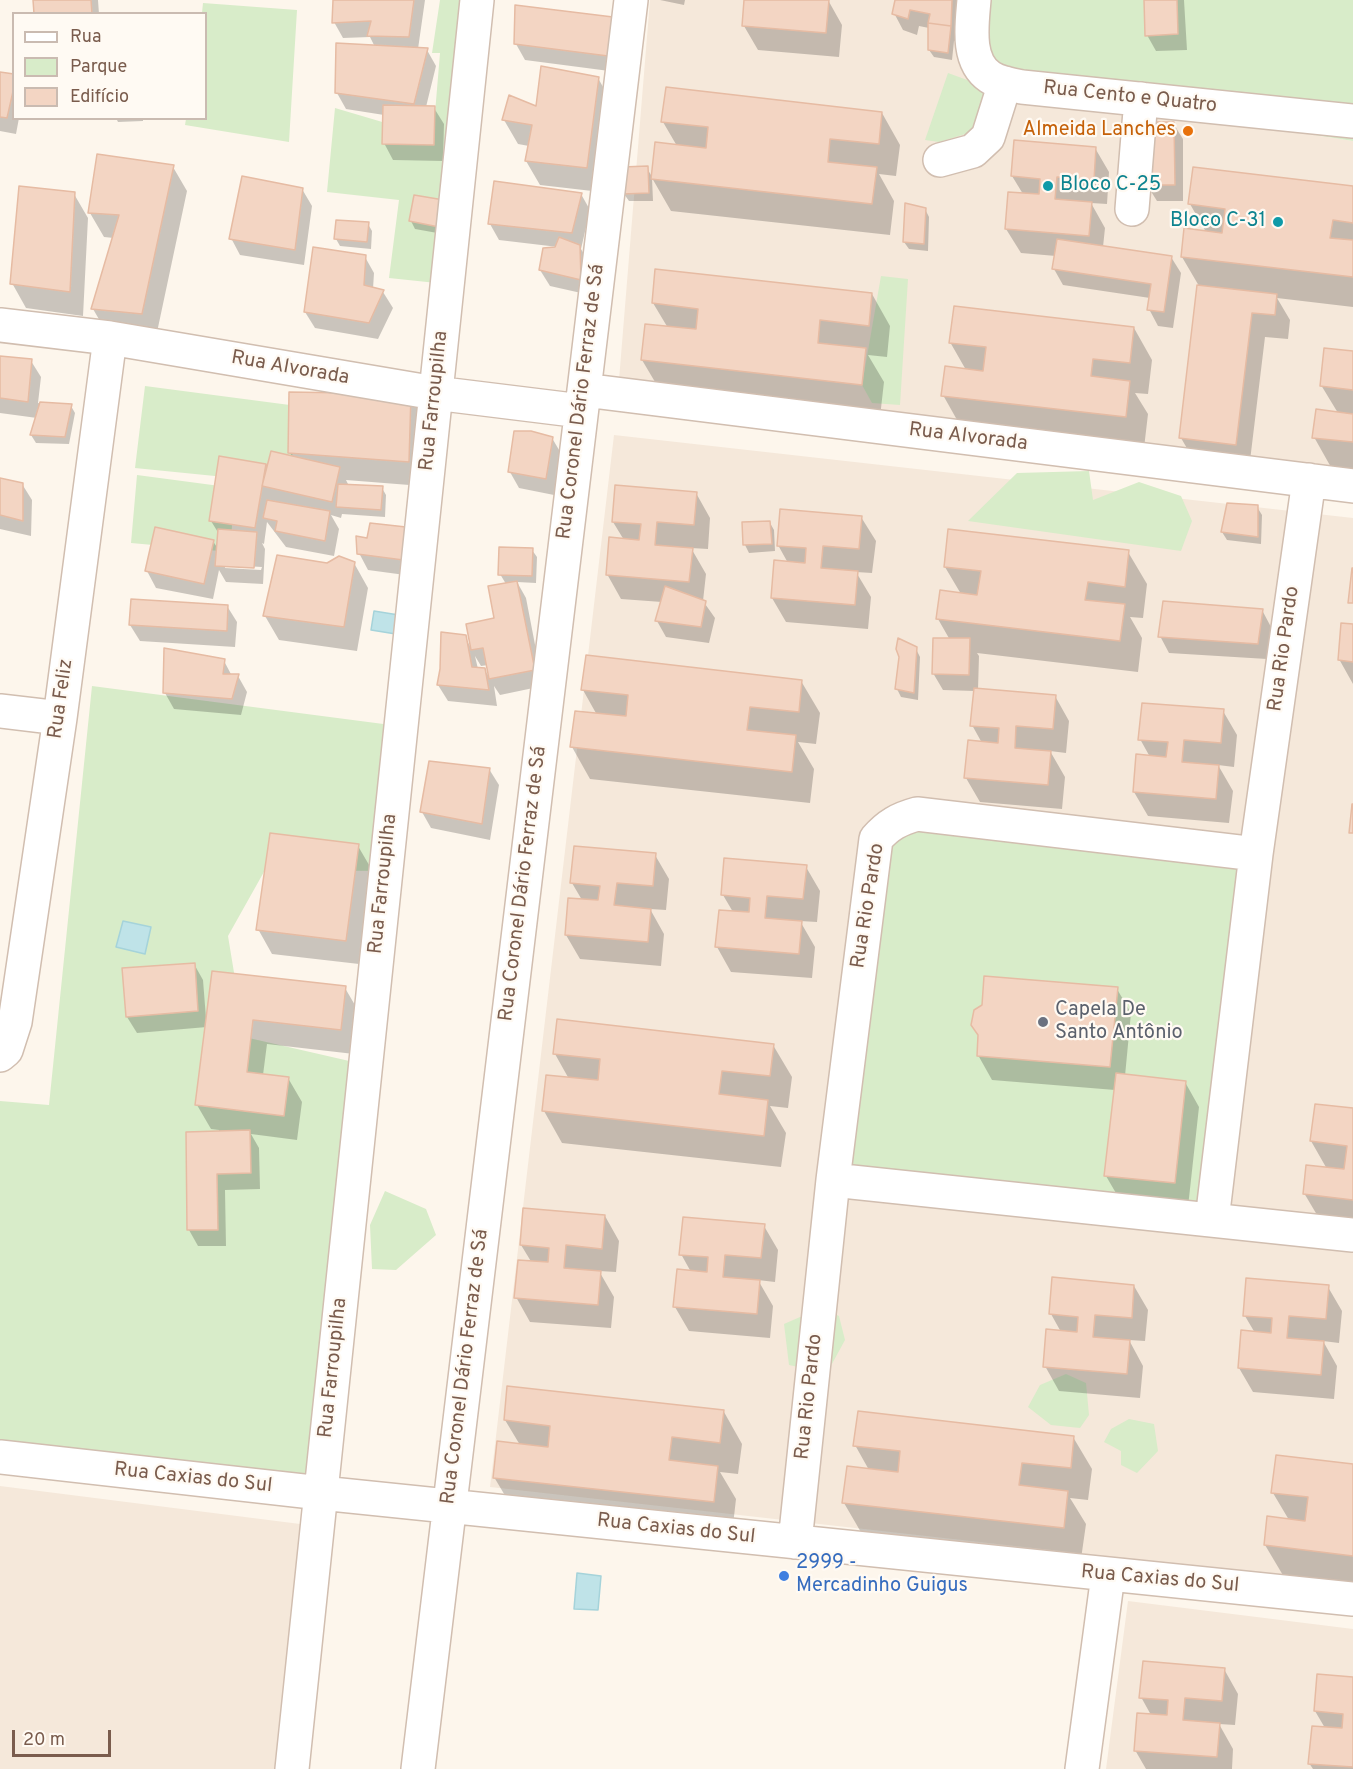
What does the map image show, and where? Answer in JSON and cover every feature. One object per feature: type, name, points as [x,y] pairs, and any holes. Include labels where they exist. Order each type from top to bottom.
[{"type":"street","name":"Rua Farroupilha","points":[[292,1769],[477,0]]},
{"type":"street","name":"Rua Coronel Dário Ferraz de Sá","points":[[418,1769],[631,0]]},
{"type":"street","name":"Rua Cento e Quatro","points":[[974,0],[973,44],[978,63],[989,76],[1005,83],[1022,87],[1353,121]]},
{"type":"street","points":[[940,160],[973,151],[988,137],[1005,83]]},
{"type":"street","points":[[1132,209],[1141,99]]},
{"type":"street","name":"Rua Alvorada","points":[[0,325],[110,338],[435,393],[583,401],[1353,486]]},
{"type":"street","name":"Rua Feliz","points":[[0,1055],[6,1050],[15,1022],[60,718],[110,338]]},
{"type":"street","name":"Rua Rio Pardo","points":[[1212,1220],[1256,854],[1310,480]]},
{"type":"street","points":[[0,711],[60,718]]},
{"type":"street","name":"Rua Rio Pardo","points":[[795,1542],[833,1180],[876,839],[888,826],[900,819],[917,814],[1256,854]]},
{"type":"street","points":[[833,1180],[1353,1235]]},
{"type":"street","name":"Rua Caxias do Sul","points":[[0,1457],[450,1507],[1353,1599]]},
{"type":"street","points":[[1082,1769],[1108,1575]]},
{"type":"shaded area","points":[[650,0],[971,0],[970,81],[1353,141],[1353,477],[619,380]]},
{"type":"shaded area","points":[[614,435],[1353,518],[1353,1584],[490,1487]]},
{"type":"shaded area","points":[[0,1486],[308,1525],[282,1769],[0,1769]]},
{"type":"shaded area","points":[[1128,1601],[1353,1629],[1353,1769],[1106,1769]]},
{"type":"green space","points":[[440,0],[470,0],[465,286],[389,278],[399,200],[327,192],[335,108],[433,137],[440,53],[432,53]]},
{"type":"green space","points":[[975,0],[1353,0],[1353,141],[973,81],[992,89],[972,132],[939,142],[925,140],[948,73],[970,81]]},
{"type":"green space","points":[[203,3],[297,10],[289,142],[185,125],[186,120],[207,120],[207,12],[202,12]]},
{"type":"green space","points":[[881,276],[908,279],[900,405],[872,403],[862,385]]},
{"type":"green space","points":[[145,386],[305,407],[285,483],[135,468]]},
{"type":"green space","points":[[1089,471],[1093,500],[1139,482],[1181,496],[1192,521],[1181,551],[968,521],[1017,473]]},
{"type":"green space","points":[[137,475],[235,488],[230,552],[131,543]]},
{"type":"green space","points":[[92,686],[391,725],[377,871],[265,870],[228,936],[240,1009],[236,1035],[358,1063],[313,1481],[0,1440],[0,1101],[49,1105]]},
{"type":"green space","points":[[888,826],[1256,854],[1212,1220],[833,1180]]},
{"type":"green space","points":[[385,1191],[426,1209],[436,1235],[396,1270],[372,1269],[370,1225]]},
{"type":"green space","points":[[829,1311],[839,1316],[845,1340],[827,1373],[789,1365],[784,1324],[800,1317]]},
{"type":"green space","points":[[1066,1374],[1086,1383],[1089,1415],[1080,1428],[1051,1425],[1028,1407],[1040,1385]]},
{"type":"green space","points":[[1129,1419],[1154,1424],[1158,1451],[1137,1473],[1121,1465],[1121,1451],[1104,1442],[1111,1429]]},
{"type":"water","points":[[374,611],[405,616],[402,635],[371,630]]},
{"type":"water","points":[[123,921],[151,927],[145,954],[116,947]]},
{"type":"water","points":[[577,1573],[601,1576],[598,1610],[574,1609]]},
{"type":"building","points":[[33,0],[91,0],[92,12],[34,12]]},
{"type":"building","points":[[333,0],[414,0],[409,37],[367,36],[371,21],[332,23]]},
{"type":"building","points":[[744,0],[829,0],[826,33],[742,26]]},
{"type":"building","points":[[895,0],[952,0],[951,26],[928,23],[930,14],[910,10],[908,19],[892,14]]},
{"type":"building","points":[[1144,0],[1177,0],[1178,34],[1145,36]]},
{"type":"building","points":[[515,5],[613,17],[608,56],[514,44]]},
{"type":"building","points":[[928,23],[951,26],[948,53],[928,50]]},
{"type":"building","points":[[336,43],[428,48],[414,104],[335,93]]},
{"type":"building","points":[[541,66],[599,77],[587,168],[525,161],[532,125],[502,120],[509,95],[536,106]]},
{"type":"building","points":[[0,72],[12,74],[12,96],[7,118],[0,117]]},
{"type":"building","points":[[666,87],[882,112],[879,144],[830,139],[828,162],[877,167],[872,204],[651,179],[655,142],[706,148],[708,127],[661,122]]},
{"type":"building","points":[[383,105],[435,106],[434,145],[382,144]]},
{"type":"building","points":[[1146,122],[1174,122],[1175,185],[1146,185]]},
{"type":"building","name":"Bloco C-25","points":[[1014,140],[1096,147],[1094,180],[1057,177],[1055,199],[1092,202],[1089,236],[1005,229],[1008,192],[1039,194],[1040,179],[1011,176]]},
{"type":"building","points":[[97,154],[174,165],[142,314],[91,309],[119,215],[88,213]]},
{"type":"building","points":[[648,166],[649,193],[623,194],[622,167]]},
{"type":"building","name":"Bloco C-31","points":[[1193,167],[1353,186],[1353,223],[1333,220],[1330,238],[1353,240],[1353,277],[1181,257],[1184,228],[1222,233],[1225,209],[1188,204]]},
{"type":"building","points":[[242,176],[303,188],[295,250],[229,239]]},
{"type":"building","points":[[494,181],[582,193],[572,233],[488,224]]},
{"type":"building","points":[[19,186],[75,192],[70,292],[10,284]]},
{"type":"building","points":[[414,195],[444,200],[439,227],[409,221]]},
{"type":"building","points":[[905,203],[926,208],[924,244],[903,242]]},
{"type":"building","points":[[336,220],[369,222],[367,242],[334,239]]},
{"type":"building","points":[[559,237],[580,245],[581,280],[539,270],[543,248],[555,247]]},
{"type":"building","points":[[1057,239],[1172,256],[1164,312],[1147,310],[1151,284],[1052,269]]},
{"type":"building","points":[[313,247],[366,255],[364,285],[384,290],[369,323],[304,312]]},
{"type":"building","points":[[655,269],[872,293],[869,326],[820,320],[818,343],[866,348],[862,385],[641,360],[645,324],[696,329],[698,309],[652,303]]},
{"type":"building","points":[[1197,285],[1277,294],[1275,315],[1252,313],[1236,445],[1179,438]]},
{"type":"building","points":[[954,306],[1134,327],[1130,363],[1093,359],[1091,376],[1130,381],[1126,417],[941,396],[945,366],[983,371],[986,347],[949,343]]},
{"type":"building","points":[[1324,348],[1353,351],[1353,390],[1320,386]]},
{"type":"building","points":[[0,356],[32,359],[28,402],[0,398]]},
{"type":"building","points":[[289,392],[411,394],[409,462],[288,453]]},
{"type":"building","points":[[40,402],[72,404],[65,437],[30,435]]},
{"type":"building","points":[[1316,409],[1353,414],[1353,442],[1312,438]]},
{"type":"building","points":[[514,431],[531,431],[553,437],[546,479],[508,472]]},
{"type":"building","points":[[271,451],[340,467],[332,502],[262,486]]},
{"type":"building","points":[[219,456],[266,464],[255,528],[209,521]]},
{"type":"building","points":[[0,478],[23,483],[23,521],[0,515]]},
{"type":"building","points":[[338,484],[383,486],[381,510],[336,507]]},
{"type":"building","points":[[615,485],[697,492],[694,525],[657,522],[655,545],[693,548],[689,582],[606,575],[609,537],[639,540],[641,524],[612,522]]},
{"type":"building","points":[[267,500],[330,511],[325,541],[275,531],[277,521],[263,518]]},
{"type":"building","points":[[1227,503],[1258,505],[1258,537],[1221,532]]},
{"type":"building","points":[[780,509],[862,516],[859,549],[823,546],[821,568],[858,571],[855,605],[771,598],[774,560],[805,563],[806,548],[777,546]]},
{"type":"building","points":[[770,521],[772,544],[743,545],[742,522]]},
{"type":"building","points":[[370,523],[415,528],[411,561],[357,554],[356,536],[367,538]]},
{"type":"building","points":[[155,527],[214,540],[204,584],[145,571]]},
{"type":"building","points":[[218,529],[257,532],[254,568],[215,566]]},
{"type":"building","points":[[948,529],[1129,550],[1125,587],[1088,582],[1085,600],[1125,604],[1120,641],[936,619],[940,590],[977,595],[981,571],[944,567]]},
{"type":"building","points":[[499,547],[533,548],[532,576],[498,575]]},
{"type":"building","points":[[277,555],[327,563],[339,556],[355,562],[344,627],[263,616]]},
{"type":"building","points":[[1352,568],[1353,603],[1348,603]]},
{"type":"building","points":[[517,581],[535,670],[489,679],[483,648],[471,650],[466,624],[494,618],[488,586]]},
{"type":"building","points":[[665,586],[706,601],[701,627],[655,621]]},
{"type":"building","points":[[131,599],[228,605],[227,631],[129,625]]},
{"type":"building","points":[[1163,601],[1263,609],[1258,644],[1158,637]]},
{"type":"building","points":[[1341,623],[1353,624],[1353,662],[1338,660]]},
{"type":"building","points":[[441,632],[466,635],[472,667],[485,668],[489,690],[437,685]]},
{"type":"building","points":[[898,638],[917,647],[914,693],[895,689],[899,657],[896,649]]},
{"type":"building","points":[[933,638],[970,638],[969,675],[932,674]]},
{"type":"building","points":[[164,648],[225,659],[223,674],[239,674],[232,699],[163,693]]},
{"type":"building","points":[[586,655],[802,680],[799,712],[750,707],[747,730],[796,735],[792,772],[570,747],[575,711],[626,716],[628,695],[581,690]]},
{"type":"building","points":[[974,688],[1056,695],[1053,729],[1016,726],[1015,748],[1051,751],[1048,785],[964,778],[968,740],[998,743],[999,728],[970,726]]},
{"type":"building","points":[[1142,703],[1224,709],[1221,743],[1184,740],[1182,762],[1219,765],[1216,799],[1133,792],[1136,754],[1166,757],[1168,742],[1138,740]]},
{"type":"building","points":[[429,761],[490,768],[482,824],[420,812]]},
{"type":"building","points":[[1352,804],[1353,833],[1349,833]]},
{"type":"building","points":[[270,833],[359,844],[346,941],[256,930]]},
{"type":"building","points":[[574,846],[656,853],[653,886],[617,883],[614,905],[651,909],[648,942],[565,935],[568,898],[598,900],[600,886],[570,883]]},
{"type":"building","points":[[724,858],[807,865],[803,899],[767,896],[765,918],[802,921],[799,954],[715,947],[719,910],[749,912],[750,898],[721,895]]},
{"type":"building","points":[[195,963],[198,1011],[126,1017],[122,968]]},
{"type":"building","points":[[212,971],[346,986],[341,1030],[253,1020],[247,1072],[289,1077],[284,1116],[195,1105]]},
{"type":"building","name":"Capela De Santo Antônio","points":[[984,976],[1118,987],[1110,1067],[977,1056],[978,1035],[971,1025],[974,1010],[982,1005]]},
{"type":"building","points":[[557,1019],[774,1044],[770,1076],[722,1071],[719,1094],[768,1100],[764,1136],[542,1111],[546,1075],[598,1080],[600,1059],[553,1054]]},
{"type":"building","points":[[1116,1073],[1186,1081],[1175,1183],[1104,1176]]},
{"type":"building","points":[[1315,1104],[1353,1108],[1353,1200],[1303,1194],[1306,1165],[1344,1169],[1347,1146],[1310,1141]]},
{"type":"building","points":[[250,1130],[251,1173],[217,1174],[218,1230],[187,1230],[186,1132]]},
{"type":"building","points":[[523,1208],[605,1215],[602,1249],[566,1245],[564,1268],[601,1271],[598,1305],[514,1298],[518,1260],[548,1262],[549,1248],[520,1245]]},
{"type":"building","points":[[683,1217],[765,1224],[761,1258],[725,1255],[723,1277],[760,1280],[757,1314],[673,1307],[677,1269],[707,1272],[708,1257],[679,1255]]},
{"type":"building","points":[[1052,1277],[1134,1285],[1132,1318],[1095,1315],[1093,1337],[1130,1340],[1127,1374],[1043,1367],[1046,1329],[1077,1332],[1078,1317],[1049,1314]]},
{"type":"building","points":[[1246,1278],[1329,1285],[1326,1319],[1289,1316],[1287,1338],[1324,1341],[1321,1375],[1238,1368],[1241,1330],[1271,1333],[1272,1318],[1243,1316]]},
{"type":"building","points":[[507,1386],[724,1410],[720,1443],[672,1437],[669,1460],[718,1466],[714,1502],[493,1478],[497,1441],[548,1447],[550,1426],[504,1420]]},
{"type":"building","points":[[858,1411],[1074,1436],[1071,1468],[1022,1463],[1019,1485],[1068,1491],[1064,1528],[842,1503],[847,1466],[898,1472],[900,1451],[853,1446]]},
{"type":"building","points":[[1276,1455],[1353,1464],[1353,1556],[1264,1545],[1267,1516],[1305,1521],[1308,1497],[1271,1493]]},
{"type":"building","points":[[1143,1661],[1225,1668],[1222,1701],[1185,1698],[1183,1720],[1220,1723],[1217,1757],[1134,1751],[1137,1713],[1167,1715],[1168,1700],[1139,1698]]},
{"type":"building","points":[[1317,1674],[1353,1677],[1353,1767],[1308,1764],[1312,1726],[1342,1728],[1343,1714],[1314,1711]]},
{"type":"place","name":"Almeida Lanches","points":[[1188,131]]},
{"type":"place","name":"Bloco C-25","points":[[1048,186]]},
{"type":"place","name":"Bloco C-31","points":[[1278,222]]},
{"type":"place","name":"Capela De Santo Antônio","points":[[1043,1022]]},
{"type":"place","name":"2999 - Mercadinho Guigus","points":[[784,1576]]}]
